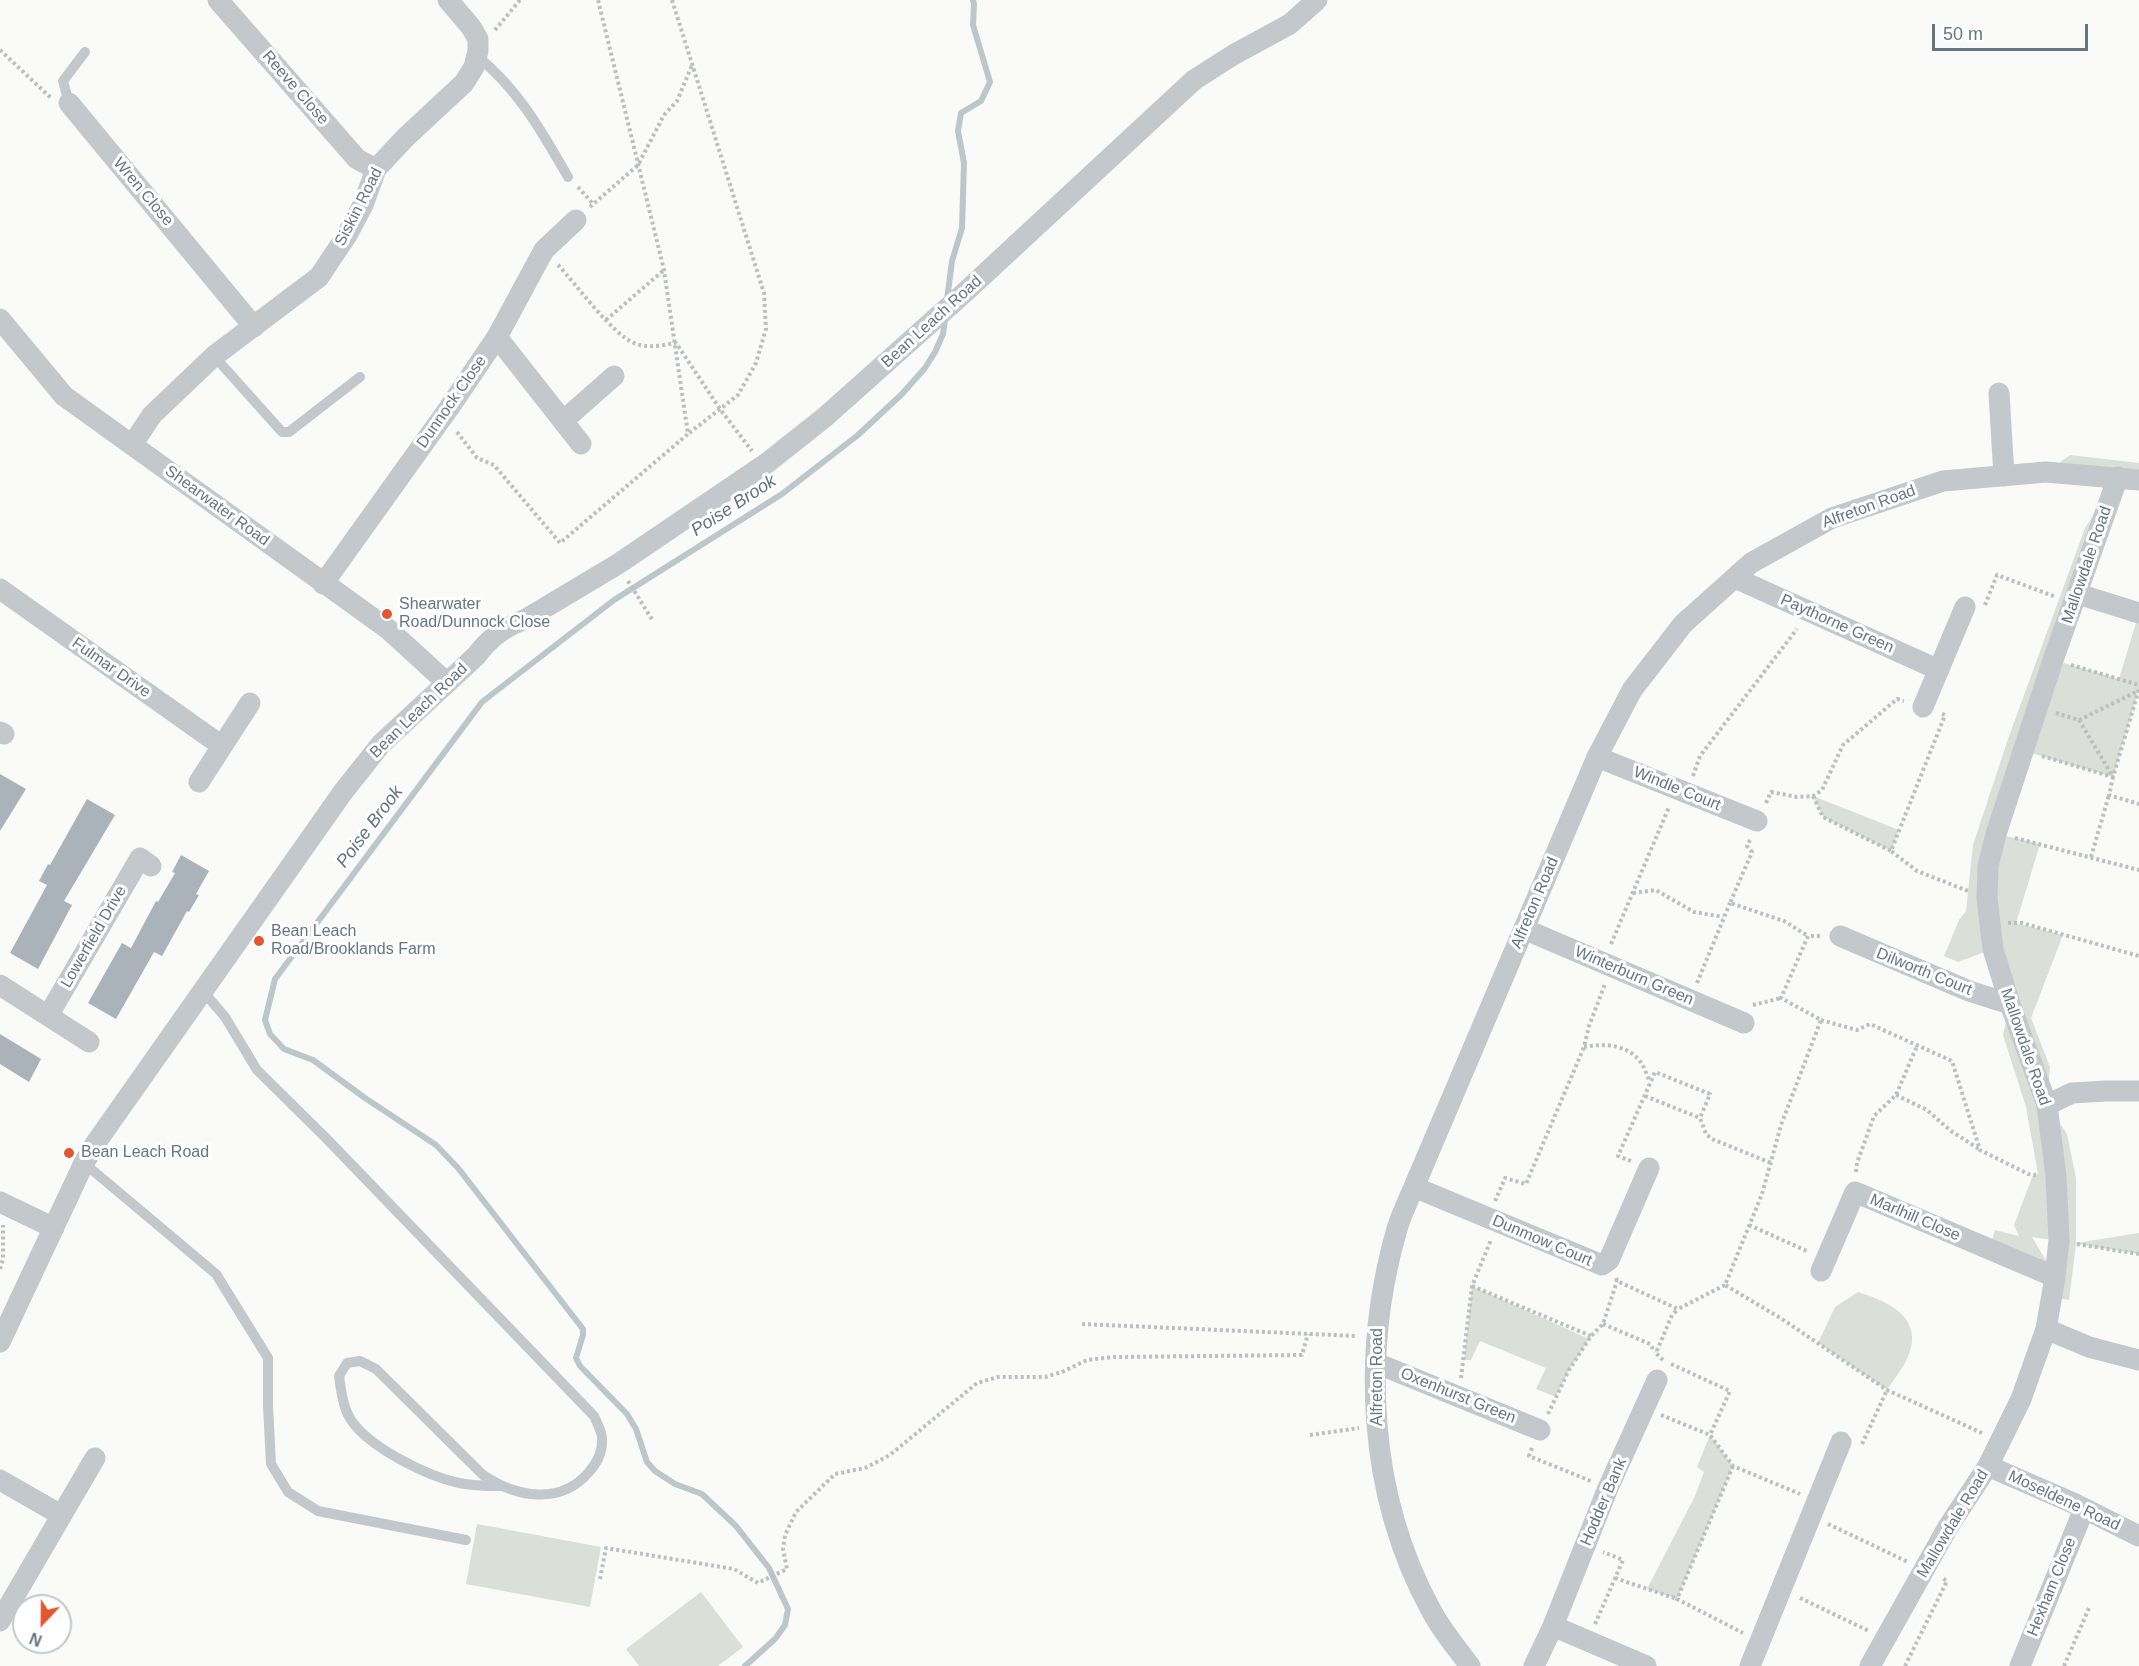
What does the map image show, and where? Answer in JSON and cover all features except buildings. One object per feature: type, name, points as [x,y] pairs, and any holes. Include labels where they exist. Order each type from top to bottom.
[{"type":"street","name":"Reeve Close","points":[[218,0],[357,159],[376,169]]},
{"type":"street","points":[[448,0],[478,39],[478,53]]},
{"type":"street","name":"Bean Leach Road","points":[[0,1342],[94,1144],[343,792],[381,744],[476,656],[493,648],[515,632],[526,619],[618,564],[763,465],[825,417],[914,339],[1194,80],[1290,24],[1317,0]]},
{"type":"street","name":"Siskin Road","points":[[132,445],[152,415],[214,356],[319,277],[347,235],[363,205],[376,169],[406,137],[464,83],[474,67],[478,53]]},
{"type":"street","name":"Wren Close","points":[[69,103],[254,327]]},
{"type":"street","name":"Dunnock Close","points":[[323,584],[497,337],[544,250],[576,220]]},
{"type":"street","name":"Shearwater Road","points":[[0,319],[64,396],[388,629],[446,682]]},
{"type":"street","points":[[497,337],[581,444]]},
{"type":"street","points":[[563,421],[614,376]]},
{"type":"street","points":[[2000,393],[2004,476]]},
{"type":"street","name":"Alfreton Road","points":[[1470,1666],[1432,1613],[1415,1579],[1399,1538],[1380,1458],[1376,1336],[1387,1270],[1398,1227],[1598,757],[1632,690],[1683,624],[1751,563],[1832,518],[1943,481],[2046,472],[2139,480]]},
{"type":"street","name":"Mallowdale Road","points":[[1870,1666],[1948,1527],[1988,1466],[2021,1399],[2046,1329],[2059,1240],[2056,1176],[2047,1105],[2010,1004],[1993,949],[1987,898],[1988,866],[1996,834],[2053,660],[2118,477]]},
{"type":"street","name":"Paythorne Green","points":[[1735,578],[1939,670]]},
{"type":"street","name":"Fulmar Drive","points":[[0,589],[222,746]]},
{"type":"street","points":[[2076,599],[2139,613]]},
{"type":"street","points":[[1923,707],[1965,607]]},
{"type":"street","points":[[199,782],[250,703]]},
{"type":"street","name":"Windle Court","points":[[1598,757],[1757,821]]},
{"type":"street","name":"Lowerfield Drive","points":[[48,1016],[140,858]]},
{"type":"street","name":"Winterburn Green","points":[[1524,929],[1744,1023]]},
{"type":"street","name":"Dilworth Court","points":[[1840,936],[1969,991],[2010,1004]]},
{"type":"street","points":[[0,985],[89,1042]]},
{"type":"street","points":[[2047,1105],[2072,1093],[2106,1090],[2139,1091]]},
{"type":"street","name":"Dunmow Court","points":[[1414,1187],[1602,1265],[1609,1260],[1649,1168]]},
{"type":"street","name":"Marlhill Close","points":[[1823,1266],[1855,1192],[2055,1277]]},
{"type":"street","points":[[1,1202],[54,1228]]},
{"type":"street","points":[[2046,1329],[2089,1347],[2139,1360]]},
{"type":"street","name":"Oxenhurst Green","points":[[1376,1363],[1540,1430]]},
{"type":"street","name":"Hodder Bank","points":[[1534,1666],[1553,1626],[1608,1488],[1660,1371]]},
{"type":"street","points":[[1750,1666],[1841,1442]]},
{"type":"street","points":[[0,1621],[95,1458]]},
{"type":"street","name":"Moseldene Road","points":[[1988,1466],[2139,1536]]},
{"type":"street","points":[[0,1480],[61,1515]]},
{"type":"street","name":"Hexham Close","points":[[2020,1666],[2084,1509]]},
{"type":"street","points":[[1553,1626],[1646,1666]]},
{"type":"lane","points":[[69,103],[63,81],[85,52]]},
{"type":"lane","points":[[478,53],[534,117],[568,177]]},
{"type":"lane","points":[[214,356],[282,432],[289,432],[360,377]]},
{"type":"lane","points":[[202,990],[225,1017],[257,1070],[326,1138],[594,1416],[603,1438],[598,1462],[580,1482],[563,1492],[537,1495],[501,1486],[458,1483],[436,1476],[390,1454],[351,1420],[342,1397],[339,1376],[347,1363],[360,1361],[376,1369],[483,1475],[501,1486]]},
{"type":"lane","points":[[84,1163],[216,1274],[268,1358],[271,1464],[288,1492],[318,1511],[466,1540]]},
{"type":"path","points":[[478,53],[520,0]]},
{"type":"path","points":[[598,0],[664,270],[688,434]]},
{"type":"path","points":[[449,408],[459,436],[477,458],[494,465],[560,543],[688,434],[738,395],[756,363],[766,329],[764,293],[672,0]]},
{"type":"path","points":[[0,50],[54,100],[69,103]]},
{"type":"path","points":[[576,220],[638,165],[664,115],[677,101],[692,64]]},
{"type":"path","points":[[568,177],[593,204]]},
{"type":"path","points":[[544,250],[606,320],[635,344],[650,346],[676,344]]},
{"type":"path","points":[[606,320],[664,270]]},
{"type":"path","points":[[676,344],[720,409],[763,465]]},
{"type":"path","points":[[1965,607],[1981,614],[1997,575],[2076,599]]},
{"type":"path","points":[[625,576],[653,621]]},
{"type":"path","points":[[1454,1394],[1463,1375],[1472,1286],[1506,1178],[1526,1184],[1584,1047],[1607,964],[1633,892],[1700,756],[1810,612]]},
{"type":"path","points":[[2053,660],[2139,688]]},
{"type":"path","points":[[2079,720],[2139,688]]},
{"type":"path","points":[[2091,857],[2139,688]]},
{"type":"path","points":[[1689,1000],[1752,852],[1747,846],[1771,792],[1797,797],[1813,796],[1822,790],[1843,745],[1897,699],[1945,716],[1891,851]]},
{"type":"path","points":[[2038,707],[2079,720],[2113,777]]},
{"type":"path","points":[[2024,751],[2113,777]]},
{"type":"path","points":[[2109,795],[2139,804]]},
{"type":"path","points":[[1813,796],[1822,817],[1891,851],[1917,871],[1987,898]]},
{"type":"path","points":[[1996,834],[2139,870]]},
{"type":"path","points":[[1633,892],[1656,890],[1694,912],[1723,917]]},
{"type":"path","points":[[1730,903],[1784,921],[1808,936],[1819,936],[1836,943],[1840,936]]},
{"type":"path","points":[[1989,922],[2022,923],[2139,956]]},
{"type":"path","points":[[1808,936],[1781,998],[1821,1020],[1857,1030],[1870,1024],[1952,1061],[1980,1150]]},
{"type":"path","points":[[1656,1353],[1672,1315],[1725,1285],[1762,1194],[1781,1125],[1821,1020]]},
{"type":"path","points":[[1584,1047],[1600,1044],[1617,1046],[1629,1052],[1641,1063],[1650,1083]]},
{"type":"path","points":[[1855,1192],[1857,1163],[1874,1116],[1896,1095],[1917,1046]]},
{"type":"path","points":[[1649,1168],[1618,1156],[1655,1072],[1710,1094],[1700,1118],[1706,1134],[1771,1163]]},
{"type":"path","points":[[1896,1095],[1927,1110],[1951,1131],[1980,1150],[2028,1174],[2056,1176]]},
{"type":"path","points":[[1645,1096],[1700,1118]]},
{"type":"path","points":[[0,1269],[3,1259],[1,1202]]},
{"type":"path","points":[[1749,1225],[1823,1266]]},
{"type":"path","points":[[2059,1240],[2139,1254]]},
{"type":"path","points":[[1608,1488],[1529,1456],[1569,1370],[1591,1336],[1603,1324],[1617,1281],[1609,1260]]},
{"type":"path","points":[[1617,1281],[1678,1310]]},
{"type":"path","points":[[1725,1285],[1782,1319],[1887,1390],[2000,1441]]},
{"type":"path","points":[[1472,1286],[1591,1336]]},
{"type":"path","points":[[1082,1324],[1376,1336]]},
{"type":"path","points":[[1603,1324],[1650,1344],[1656,1353],[1660,1371],[1730,1391],[1710,1435]]},
{"type":"path","points":[[600,1580],[606,1548],[734,1569],[758,1583],[787,1569],[783,1549],[785,1535],[796,1512],[816,1491],[835,1474],[865,1468],[890,1455],[977,1383],[998,1377],[1045,1377],[1087,1360],[1114,1357],[1302,1355],[1308,1334]]},
{"type":"path","points":[[1841,1442],[1860,1448],[1887,1390]]},
{"type":"path","points":[[1645,1408],[1710,1435],[1733,1466],[1817,1501]]},
{"type":"path","points":[[1310,1436],[1378,1425]]},
{"type":"path","points":[[1677,1599],[1733,1466]]},
{"type":"path","points":[[1845,1532],[1947,1581],[1905,1666]]},
{"type":"path","points":[[1588,1641],[1623,1560]]},
{"type":"path","points":[[1615,1578],[1677,1599],[1760,1641]]},
{"type":"path","points":[[1820,1606],[1885,1640]]},
{"type":"path","points":[[2064,1666],[2089,1608]]},
{"type":"shaded area","points":[[2070,455],[2139,463],[2139,482],[2118,477],[2054,660],[2119,679],[2139,613],[2139,689],[2113,777],[2024,751],[1997,834],[2040,844],[2016,923],[2063,935],[2031,1018],[2050,1067],[2047,1105],[2067,1134],[2076,1178],[2076,1243],[2139,1233],[2139,1254],[2076,1244],[2069,1300],[2052,1297],[2055,1277],[1989,1249],[1995,1230],[2019,1236],[2014,1225],[2033,1175],[2038,1174],[2026,1107],[2003,1035],[2010,1004],[1993,949],[1958,962],[1944,956],[1959,920],[1966,911],[1973,845],[2008,739],[2085,528],[2117,478],[2046,472]],"holes":[[[2032,1237],[2058,1241],[2055,1276]]]},
{"type":"shaded area","points":[[1813,796],[1899,830],[1891,851],[1823,817]]},
{"type":"shaded area","points":[[1472,1286],[1589,1339],[1569,1370],[1556,1397],[1536,1389],[1546,1368],[1480,1341],[1471,1360],[1464,1360]]},
{"type":"shaded area","points":[[1858,1292],[1893,1307],[1902,1314],[1912,1333],[1912,1345],[1907,1359],[1887,1390],[1818,1343],[1835,1307]]},
{"type":"shaded area","points":[[1710,1435],[1733,1466],[1677,1599],[1647,1589],[1695,1496],[1704,1472],[1697,1467]]},
{"type":"shaded area","points":[[477,1524],[601,1547],[590,1607],[466,1584]]},
{"type":"shaded area","points":[[701,1592],[743,1647],[718,1666],[639,1666],[626,1649]]},
{"type":"waterway","name":"Poise Brook","points":[[947,300],[952,261],[962,228],[964,163],[958,131],[961,113],[981,101],[990,82],[973,25],[973,0]]},
{"type":"waterway","name":"Poise Brook","points":[[745,1666],[775,1639],[785,1625],[788,1609],[769,1568],[736,1526],[702,1494],[675,1484],[655,1471],[647,1462],[636,1429],[627,1414],[580,1366],[576,1358],[583,1329],[458,1168],[436,1145],[313,1060],[284,1049],[270,1034],[265,1020],[275,979],[482,702],[614,600],[782,494],[858,435],[902,394],[925,368],[943,334],[945,319]]},
{"type":"place","name":"Shearwater Road/Dunnock Close","points":[[387,614]]},
{"type":"place","name":"Bean Leach Road/Brooklands Farm","points":[[259,941]]},
{"type":"place","name":"Bean Leach Road","points":[[69,1153]]}]
